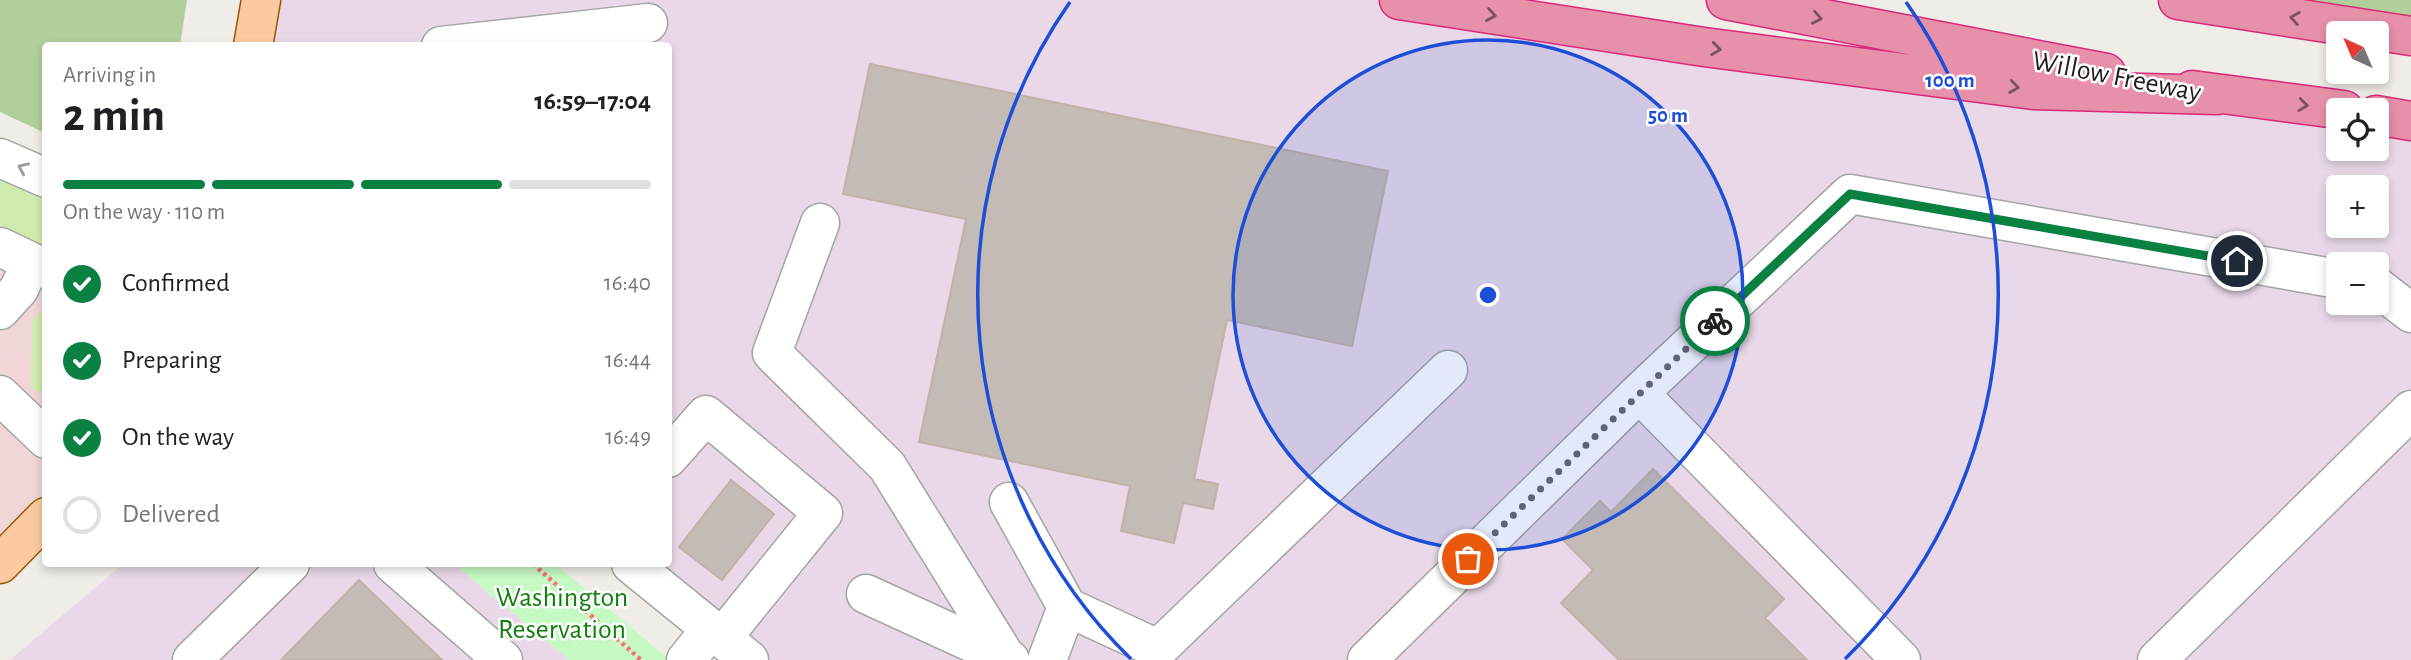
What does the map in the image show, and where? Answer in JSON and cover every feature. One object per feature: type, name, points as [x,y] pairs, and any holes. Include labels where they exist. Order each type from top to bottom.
[{"type":"highway","points":[[1399,0],[1704,47],[2034,90],[2217,94]]},
{"type":"highway","name":"Willow Freeway","points":[[1726,0],[2217,94],[2326,108]]},
{"type":"highway","points":[[2178,0],[2411,36]]},
{"type":"highway","points":[[2389,117],[2411,121]]},
{"type":"main road","points":[[254,42],[261,0]]},
{"type":"main road","points":[[0,564],[42,521]]},
{"type":"street","points":[[515,41],[648,23]]},
{"type":"street","points":[[0,158],[42,176]]},
{"type":"street","points":[[1367,660],[1639,393],[1850,194],[2326,277]]},
{"type":"street","points":[[820,223],[772,353],[887,466],[1009,659]]},
{"type":"street","points":[[0,310],[19,289],[25,260]]},
{"type":"street","points":[[2389,296],[2411,313]]},
{"type":"street","points":[[1009,502],[1067,607],[1158,649],[1448,370]]},
{"type":"street","points":[[1639,393],[1901,660]]},
{"type":"street","points":[[0,395],[42,435]]},
{"type":"street","points":[[2157,660],[2411,410]]},
{"type":"street","points":[[672,453],[706,415],[823,513],[727,642],[686,660]]},
{"type":"street","points":[[192,660],[287,567]]},
{"type":"street","points":[[396,567],[503,660]]},
{"type":"street","points":[[635,567],[727,642]]},
{"type":"street","points":[[866,594],[1009,659]]},
{"type":"street","points":[[1047,660],[1067,607]]},
{"type":"path","points":[[536,567],[641,660]]},
{"type":"shaded area","points":[[261,0],[1399,0],[2326,109],[2326,161],[2389,161],[2389,117],[2411,121],[2411,660],[749,660],[635,567],[672,567],[672,42],[254,42]]},
{"type":"shaded area","points":[[0,247],[42,267],[42,520],[0,564]]},
{"type":"shaded area","points":[[119,567],[458,567],[569,660],[10,660]]},
{"type":"green space","points":[[0,0],[187,0],[180,42],[42,42],[42,132],[0,112]]},
{"type":"green space","points":[[2178,0],[2411,0],[2411,36],[2389,33],[2389,21],[2326,23]]},
{"type":"green space","points":[[0,179],[42,199],[42,245],[0,225]]},
{"type":"green space","points":[[42,310],[40,393],[31,387],[32,321]]},
{"type":"green space","name":"Washington Reservation","points":[[458,567],[559,567],[670,660],[569,660]]},
{"type":"building","points":[[870,64],[1388,171],[1352,346],[1227,320],[1194,479],[1218,484],[1213,509],[1183,503],[1174,543],[1121,531],[1130,486],[919,442],[966,219],[843,194]]},
{"type":"building","points":[[1653,469],[1784,599],[1765,618],[1807,660],[1619,660],[1561,603],[1593,570],[1562,539],[1600,501],[1611,512]]},
{"type":"building","points":[[731,480],[774,514],[722,580],[679,547]]},
{"type":"building","points":[[359,580],[442,660],[281,660]]},
{"type":"way so far","points":[[1468,559],[1715,321]]},
{"type":"route","points":[[1715,321],[1850,194],[2237,261]]}]
